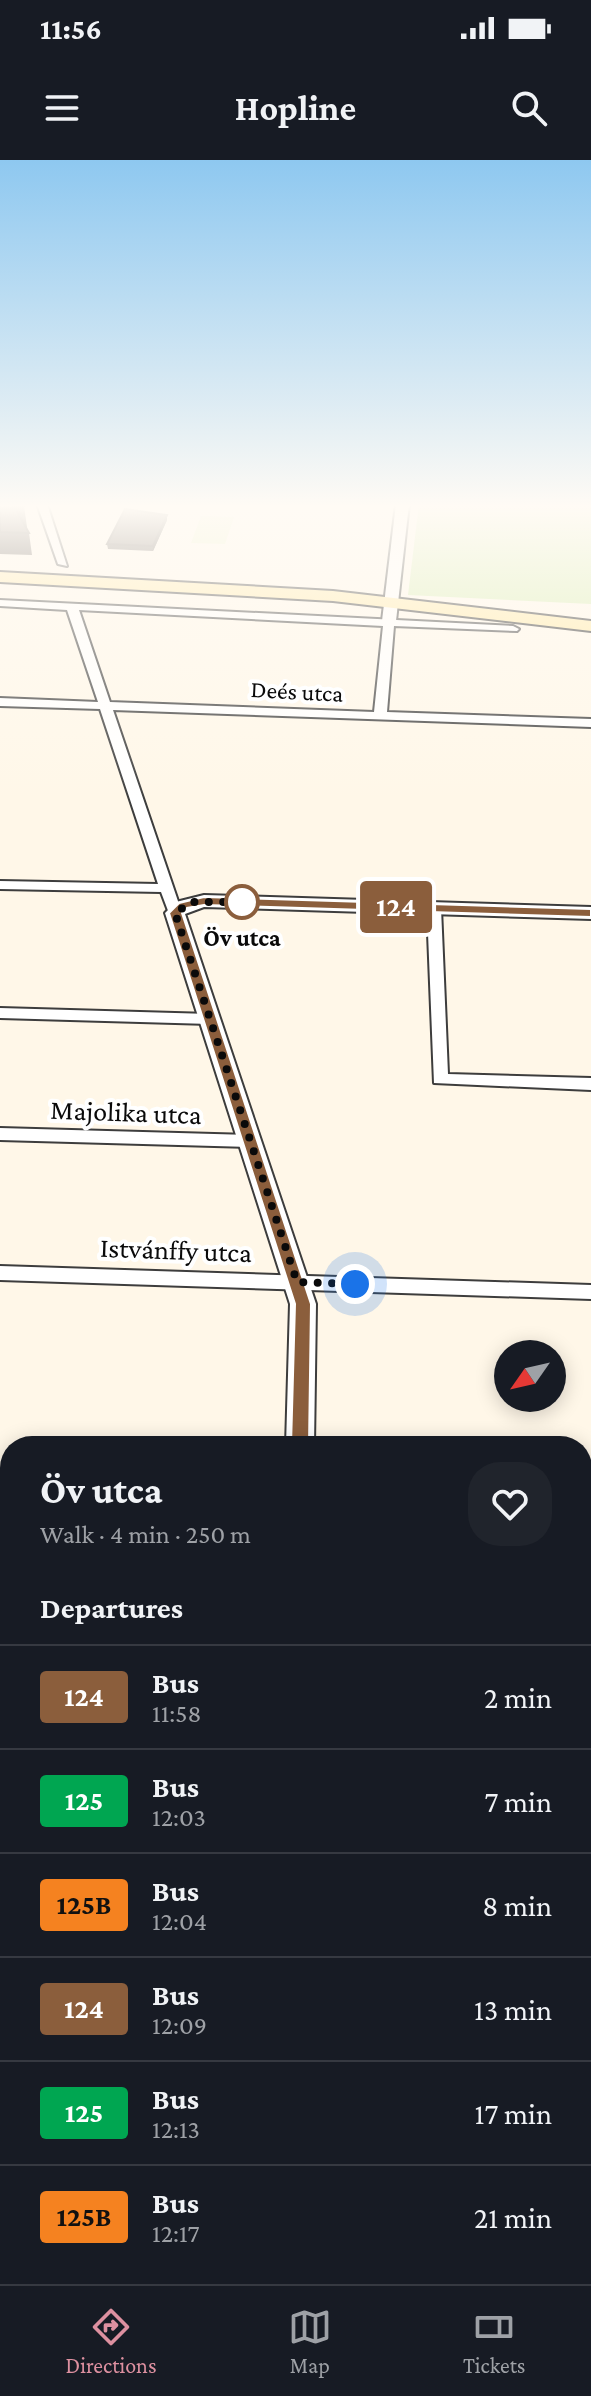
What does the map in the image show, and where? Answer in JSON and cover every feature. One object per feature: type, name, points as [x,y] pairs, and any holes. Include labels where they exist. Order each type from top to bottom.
[{"type":"main road","points":[[392,603],[591,626]]},
{"type":"street","points":[[2,603],[513,629]]},
{"type":"street","points":[[380,717],[391,603]]},
{"type":"street","points":[[72,607],[297,1282],[303,1304],[300,1436]]},
{"type":"street","name":"Deés utca","points":[[0,702],[591,723]]},
{"type":"street","points":[[0,885],[167,888]]},
{"type":"street","points":[[175,913],[183,906],[204,901],[591,913]]},
{"type":"street","points":[[434,908],[440,1079],[591,1084]]},
{"type":"street","points":[[0,1013],[210,1019]]},
{"type":"street","name":"Majolika utca","points":[[0,1134],[250,1141]]},
{"type":"street","name":"Istvánffy utca","points":[[0,1273],[591,1292]]},
{"type":"bus line","name":"124","points":[[300,1436],[303,1304],[175,913],[192,902],[204,901],[591,913]]},
{"type":"place","name":"Öv utca","points":[[242,902]]},
{"type":"route","points":[[242,902],[247,902],[204,901],[192,902],[175,913],[297,1282],[355,1284]]}]
